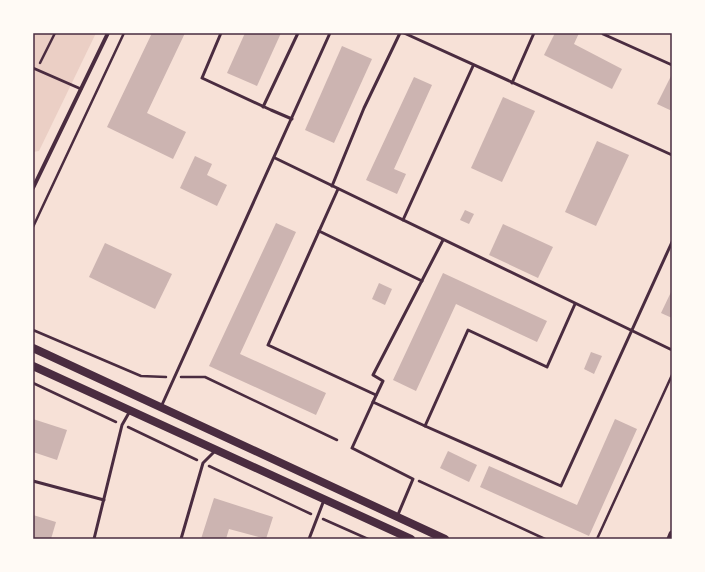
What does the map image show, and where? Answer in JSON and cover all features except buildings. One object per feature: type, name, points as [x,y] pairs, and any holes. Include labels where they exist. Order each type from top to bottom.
[{"type":"main road","points":[[33,348],[445,539]]},
{"type":"main road","points":[[33,366],[411,539]]},
{"type":"street","points":[[33,188],[108,33]]},
{"type":"street","points":[[670,539],[672,534]]},
{"type":"lane","points":[[221,33],[202,78],[263,107],[292,118]]},
{"type":"lane","points":[[263,107],[298,33]]},
{"type":"lane","points":[[161,407],[275,158],[330,33]]},
{"type":"lane","points":[[332,186],[364,108],[402,33],[672,154]]},
{"type":"lane","points":[[512,83],[534,33]]},
{"type":"lane","points":[[604,33],[603,34],[672,65]]},
{"type":"lane","points":[[403,220],[473,66]]},
{"type":"lane","points":[[35,68],[80,90]]},
{"type":"lane","points":[[275,158],[672,350]]},
{"type":"lane","points":[[338,189],[268,345],[376,395]]},
{"type":"lane","points":[[319,231],[422,281]]},
{"type":"lane","points":[[397,517],[413,478],[352,448],[383,381],[373,375],[443,240]]},
{"type":"lane","points":[[373,402],[561,486],[672,242]]},
{"type":"lane","points":[[425,426],[468,330],[547,367],[575,304]]},
{"type":"lane","points":[[94,539],[122,425],[130,411]]},
{"type":"lane","points":[[181,539],[203,463],[216,451]]},
{"type":"lane","points":[[33,481],[104,500]]},
{"type":"lane","points":[[309,539],[325,499]]},
{"type":"path","points":[[35,68],[55,33]]},
{"type":"path","points":[[33,227],[124,33]]},
{"type":"path","points":[[33,330],[141,376],[205,377],[337,440]]},
{"type":"path","points":[[596,539],[672,375]]},
{"type":"path","points":[[413,478],[546,539]]},
{"type":"shaded area","points":[[33,33],[96,33],[39,151],[33,152]]}]
